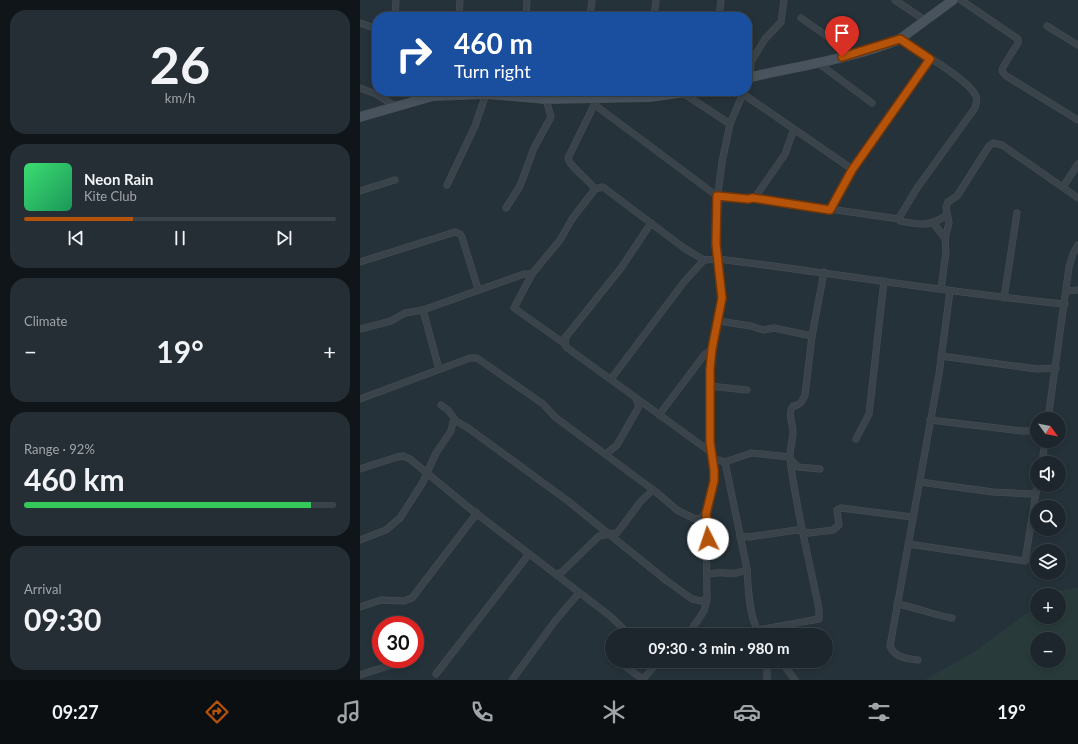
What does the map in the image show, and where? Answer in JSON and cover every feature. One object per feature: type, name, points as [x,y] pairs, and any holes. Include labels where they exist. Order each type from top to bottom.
[{"type":"street","points":[[395,12],[396,0]]},
{"type":"street","points":[[460,0],[460,12]]},
{"type":"street","points":[[526,12],[527,0]]},
{"type":"street","points":[[591,12],[592,0]]},
{"type":"street","points":[[655,12],[656,0]]},
{"type":"street","points":[[720,12],[721,0]]},
{"type":"street","points":[[752,62],[759,48],[781,22],[784,0]]},
{"type":"street","points":[[894,0],[926,21]]},
{"type":"street","points":[[752,79],[854,55],[900,39],[926,21],[952,0]]},
{"type":"street","points":[[961,0],[1018,39],[1018,43],[1003,67],[1002,71],[1005,75],[1078,120]]},
{"type":"street","points":[[801,18],[854,55]]},
{"type":"street","points":[[360,23],[372,27]]},
{"type":"street","points":[[1047,26],[1078,45]]},
{"type":"street","points":[[899,219],[899,215],[917,188],[977,103],[976,96],[964,83],[900,39]]},
{"type":"street","points":[[830,210],[852,170],[930,59]]},
{"type":"street","points":[[818,63],[872,103]]},
{"type":"street","points":[[360,88],[372,92]]},
{"type":"street","points":[[379,96],[395,106]]},
{"type":"street","points":[[360,117],[433,96]]},
{"type":"street","points":[[447,185],[475,126],[485,96]]},
{"type":"street","points":[[536,96],[546,98],[565,96]]},
{"type":"street","points":[[598,98],[658,96]]},
{"type":"street","points":[[688,96],[730,124]]},
{"type":"street","points":[[693,628],[704,611],[707,599],[706,514],[714,481],[713,456],[710,442],[709,386],[712,349],[719,321],[722,298],[716,244],[717,196],[730,124],[742,96]]},
{"type":"street","points":[[749,96],[852,170]]},
{"type":"street","points":[[506,208],[520,186],[534,148],[551,117],[546,98]]},
{"type":"street","points":[[595,189],[586,177],[570,164],[568,158],[598,98]]},
{"type":"street","points":[[598,98],[717,196],[754,199],[899,219],[918,224],[934,224],[947,216]]},
{"type":"street","points":[[754,199],[785,154],[794,129]]},
{"type":"street","points":[[941,289],[946,252],[945,238],[949,223],[946,207],[948,202],[957,196],[993,142],[1002,145],[1078,198]]},
{"type":"street","points":[[1063,187],[1078,164]]},
{"type":"street","points":[[360,192],[395,180]]},
{"type":"street","points":[[820,469],[798,467],[790,457],[751,453],[725,462],[713,456],[565,344],[514,308],[532,274],[560,240],[572,219],[595,189],[603,187],[650,223],[704,260],[718,259],[824,272],[950,291],[1065,304]]},
{"type":"street","points":[[1004,298],[1016,214]]},
{"type":"street","points":[[565,344],[565,338],[621,268],[650,223]]},
{"type":"street","points":[[934,224],[945,238]]},
{"type":"street","points":[[360,262],[455,232],[460,234],[462,238],[478,289]]},
{"type":"street","points":[[1049,412],[1067,291],[1069,267],[1072,254],[1078,245]]},
{"type":"street","points":[[611,379],[684,282],[704,260]]},
{"type":"street","points":[[781,628],[819,619],[819,609],[790,457],[793,430],[791,409],[793,406],[802,402],[805,395],[812,336],[824,272]]},
{"type":"street","points":[[360,329],[391,321],[405,313],[423,310],[471,294],[478,289],[524,274],[532,274]]},
{"type":"street","points":[[856,439],[869,414],[884,281]]},
{"type":"street","points":[[1067,291],[1078,290]]},
{"type":"street","points":[[918,660],[907,659],[894,653],[890,646],[912,517],[920,482],[950,291]]},
{"type":"street","points":[[423,310],[439,369]]},
{"type":"street","points":[[719,321],[751,326],[763,330],[774,328],[812,336]]},
{"type":"street","points":[[659,415],[705,354],[712,349]]},
{"type":"street","points":[[941,356],[1037,369],[1056,368]]},
{"type":"street","points":[[360,399],[474,357],[543,404],[555,417],[606,454],[677,510],[693,518],[700,519],[706,514]]},
{"type":"street","points":[[709,386],[747,390]]},
{"type":"street","points":[[606,454],[616,445],[637,410],[639,406],[636,399]]},
{"type":"street","points":[[441,405],[448,410],[456,421],[468,428],[568,501],[609,535],[692,599],[701,601],[707,599]]},
{"type":"street","points":[[930,420],[1030,431]]},
{"type":"street","points":[[360,540],[394,525],[400,518],[423,482],[425,473],[451,431],[453,422],[456,421]]},
{"type":"street","points":[[360,468],[403,456],[410,459],[425,473],[529,554],[559,573],[564,582],[610,616],[621,628]]},
{"type":"street","points":[[725,462],[747,570],[754,624],[757,628]]},
{"type":"street","points":[[908,544],[1025,561],[1036,493],[993,492],[920,482]]},
{"type":"street","points":[[559,573],[599,536],[614,535],[620,531],[641,501],[653,490]]},
{"type":"street","points":[[740,536],[749,537],[797,530],[809,533],[836,529],[839,525],[837,510],[841,508],[912,517]]},
{"type":"street","points":[[360,606],[381,600],[404,601],[412,598],[477,513]]},
{"type":"street","points":[[436,674],[529,554]]},
{"type":"street","points":[[707,575],[713,573],[728,574],[747,570]]},
{"type":"street","points":[[512,680],[555,621],[579,593]]},
{"type":"street","points":[[897,604],[912,607],[930,614],[952,618]]},
{"type":"street","points":[[360,675],[382,668]]},
{"type":"street","points":[[628,668],[642,678],[645,677],[653,668]]},
{"type":"street","points":[[767,668],[767,680]]},
{"type":"street","points":[[786,668],[795,680]]},
{"type":"green space","points":[[1078,588],[1078,680],[925,680],[974,652],[1030,611],[1030,624],[1066,624],[1066,590]]},
{"type":"route","points":[[708,539],[706,514],[714,481],[714,459],[710,442],[709,386],[712,349],[719,321],[722,298],[716,244],[717,196],[724,195],[748,199],[753,198],[830,210],[852,170],[930,59],[900,39],[854,55],[842,57]]}]
